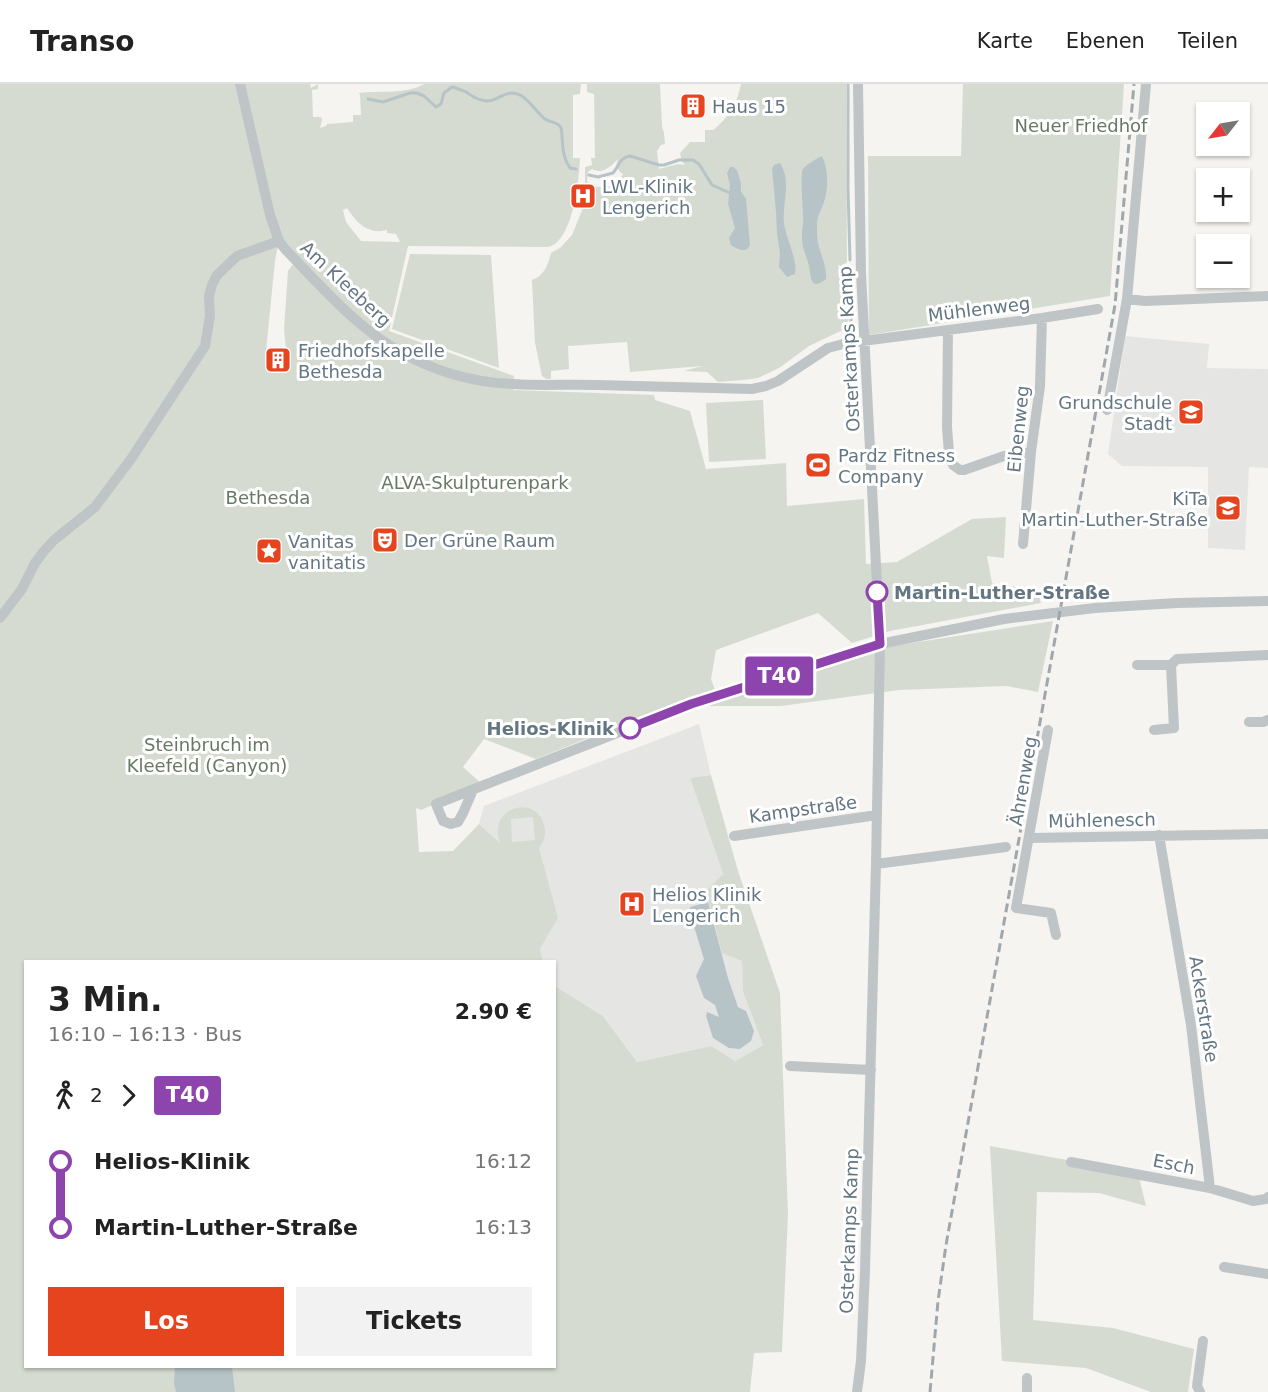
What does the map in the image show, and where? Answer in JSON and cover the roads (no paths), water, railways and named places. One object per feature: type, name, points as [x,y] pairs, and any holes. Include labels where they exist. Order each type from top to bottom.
[{"type":"street","points":[[240,84],[270,216],[279,241]]},
{"type":"street","name":"Osterkamps Kamp","points":[[857,1392],[861,1360],[871,1070],[880,644],[861,273],[858,84]]},
{"type":"street","points":[[1107,410],[1127,299],[1146,84]]},
{"type":"street","name":"Am Kleeberg","points":[[0,618],[22,589],[44,551],[95,507],[131,459],[205,346],[210,316],[209,296],[217,275],[237,256],[279,241],[370,332],[430,368],[465,378],[513,384],[752,389],[778,381],[828,348],[864,341]]},
{"type":"street","points":[[1127,299],[1145,301],[1268,296]]},
{"type":"street","name":"Mühlenweg","points":[[864,341],[1098,309]]},
{"type":"street","name":"Eibenweg","points":[[1023,544],[1031,452],[1040,386],[1042,318]]},
{"type":"street","points":[[948,330],[947,427],[949,453],[953,465],[964,470],[1004,456],[1031,452]]},
{"type":"street","points":[[473,790],[691,704],[880,644],[1004,619],[1084,609],[1177,603],[1268,601]]},
{"type":"street","points":[[1137,665],[1171,665],[1177,659],[1268,655]]},
{"type":"street","points":[[1154,730],[1174,728],[1171,665]]},
{"type":"street","points":[[1249,722],[1268,720]]},
{"type":"street","name":"Ährenweg","points":[[1030,838],[1048,730]]},
{"type":"street","name":"Kampstraße","points":[[734,836],[877,815]]},
{"type":"street","name":"Mühlenesch","points":[[1056,935],[1051,913],[1016,908],[1030,838],[1268,834]]},
{"type":"street","name":"Ackerstraße","points":[[1158,836],[1191,1025],[1210,1188]]},
{"type":"street","points":[[876,864],[1006,847]]},
{"type":"street","points":[[790,1066],[871,1070]]},
{"type":"street","name":"Esch","points":[[1071,1162],[1210,1188],[1253,1201],[1268,1197]]},
{"type":"street","points":[[1224,1267],[1268,1274]]},
{"type":"street","points":[[1200,1392],[1197,1386],[1203,1341]]},
{"type":"street","points":[[1027,1378],[1027,1392]]},
{"type":"waterway","points":[[848,84],[850,260]]},
{"type":"waterway","points":[[368,99],[383,102],[417,93],[436,107],[441,104],[444,93],[452,87],[485,101],[511,93],[517,94],[527,100],[545,119],[560,126],[566,161],[570,168],[576,169]]},
{"type":"waterway","points":[[589,175],[598,177],[613,173],[622,160],[630,156],[659,165],[679,160],[693,160],[699,164],[712,185],[730,193]]},
{"type":"waterway","points":[[850,275],[852,310],[850,330]]},
{"type":"railway","points":[[930,1392],[938,1301],[946,1245],[1115,305],[1134,84]]},
{"type":"place","name":"Haus 15","points":[[693,106]]},
{"type":"place","name":"LWL-Klinik Lengerich","points":[[583,196]]},
{"type":"place","name":"Friedhofskapelle Bethesda","points":[[278,360]]},
{"type":"place","name":"Grundschule Stadt","points":[[1191,412]]},
{"type":"place","name":"Pardz Fitness Company","points":[[818,465]]},
{"type":"place","name":"KiTa Martin-Luther-Straße","points":[[1228,508]]},
{"type":"place","name":"Der Grüne Raum","points":[[385,540]]},
{"type":"place","name":"Vanitas vanitatis","points":[[269,551]]},
{"type":"place","name":"Martin-Luther-Straße","points":[[877,592]]},
{"type":"place","name":"Helios-Klinik","points":[[630,728]]},
{"type":"place","name":"Helios Klinik Lengerich","points":[[632,904]]},
{"type":"park label","name":"Neuer Friedhof","points":[[1081,125]]},
{"type":"park label","name":"ALVA-Skulpturenpark","points":[[475,482]]},
{"type":"park label","name":"Bethesda","points":[[268,497]]},
{"type":"park label","name":"Steinbruch im Kleefeld (Canyon)","points":[[207,754]]}]
